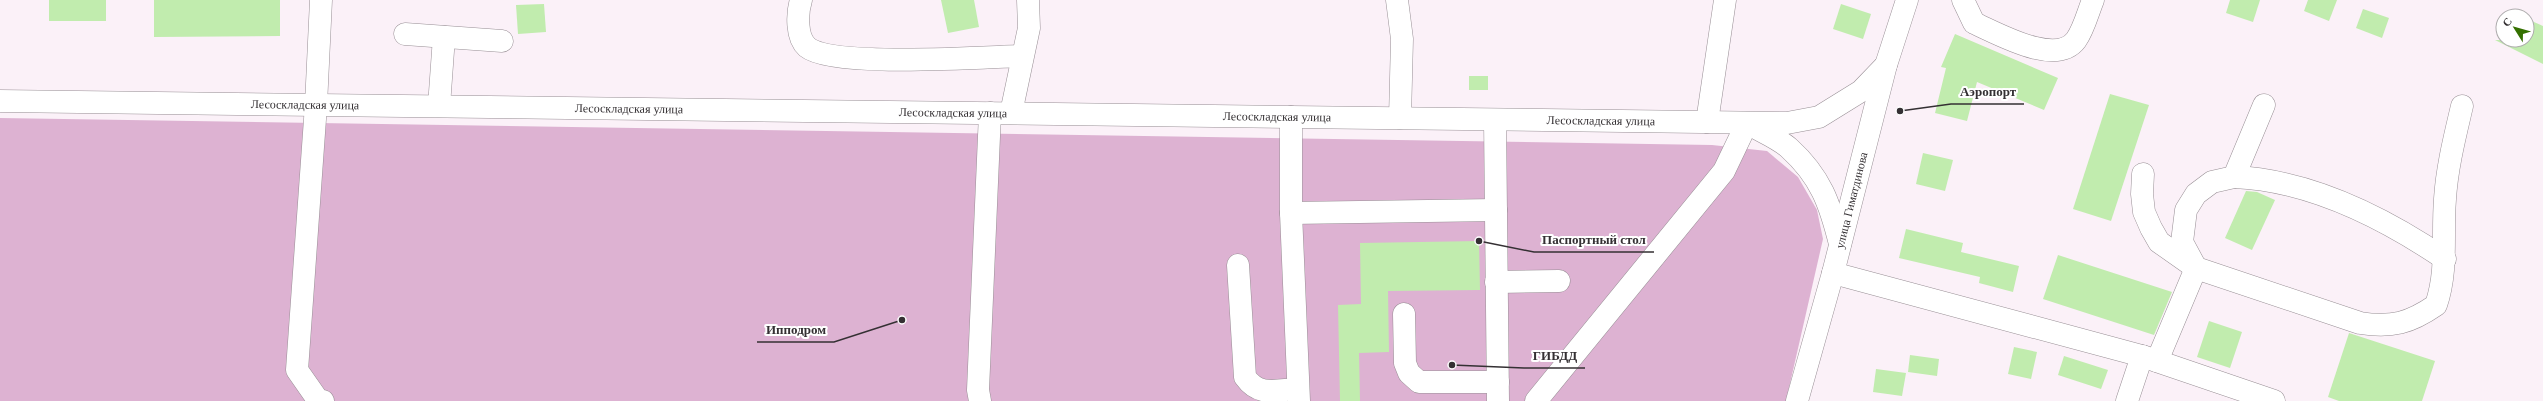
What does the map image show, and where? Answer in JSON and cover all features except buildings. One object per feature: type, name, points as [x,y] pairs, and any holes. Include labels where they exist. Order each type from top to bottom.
[{"type":"street","points":[[321,0],[316,104],[297,370],[318,400],[323,401]]},
{"type":"street","points":[[800,0],[799,10],[802,41],[807,47],[816,52],[861,60],[1022,56]]},
{"type":"street","points":[[980,401],[978,390],[1000,113],[1022,56],[1028,28],[1028,0]]},
{"type":"street","points":[[1397,0],[1402,39],[1400,118]]},
{"type":"street","points":[[1707,122],[1725,0]]},
{"type":"street","name":"улица Гиматдинова","points":[[1797,401],[1833,273],[1886,65],[1907,0]]},
{"type":"street","points":[[1963,0],[1974,23],[2035,49],[2047,51],[2061,49],[2076,40],[2093,0]]},
{"type":"street","points":[[405,34],[502,41]]},
{"type":"street","points":[[439,106],[444,37]]},
{"type":"street","name":"Лесоскладская улица","points":[[0,100],[1787,123],[1819,117],[1861,92],[1886,65]]},
{"type":"street","points":[[2234,177],[2264,105]]},
{"type":"street","points":[[2143,174],[2142,194],[2144,212],[2151,228],[2159,242],[2196,268],[2360,323],[2384,326],[2416,319],[2436,305],[2443,280],[2445,259],[2447,173],[2462,106]]},
{"type":"street","points":[[1238,265],[1245,377],[1250,386],[1260,391],[1298,395],[1291,213],[1291,117]]},
{"type":"street","points":[[1404,314],[1405,363],[1409,373],[1419,382],[1498,392],[1495,120]]},
{"type":"street","points":[[1536,401],[1724,171],[1747,123],[1789,147],[1815,176],[1830,206],[1840,244]]},
{"type":"street","points":[[2196,268],[2182,242],[2186,210],[2196,194],[2212,182],[2234,177],[2260,178],[2296,186],[2338,202],[2379,219],[2445,259]]},
{"type":"street","points":[[1291,213],[1496,210]]},
{"type":"street","points":[[2127,401],[2196,268]]},
{"type":"street","points":[[1833,273],[2150,358],[2274,401]]},
{"type":"street","points":[[1496,282],[1559,281]]},
{"type":"shaded area","points":[[0,118],[1712,145],[1767,151],[1798,177],[1817,210],[1823,239],[1786,401],[0,401]]},
{"type":"place","name":"Аэропорт","points":[[1900,111]]},
{"type":"place","name":"Паспортный стол","points":[[1479,241]]},
{"type":"place","name":"Ипподром","points":[[902,320]]},
{"type":"place","name":"ГИБДД","points":[[1452,365]]}]
